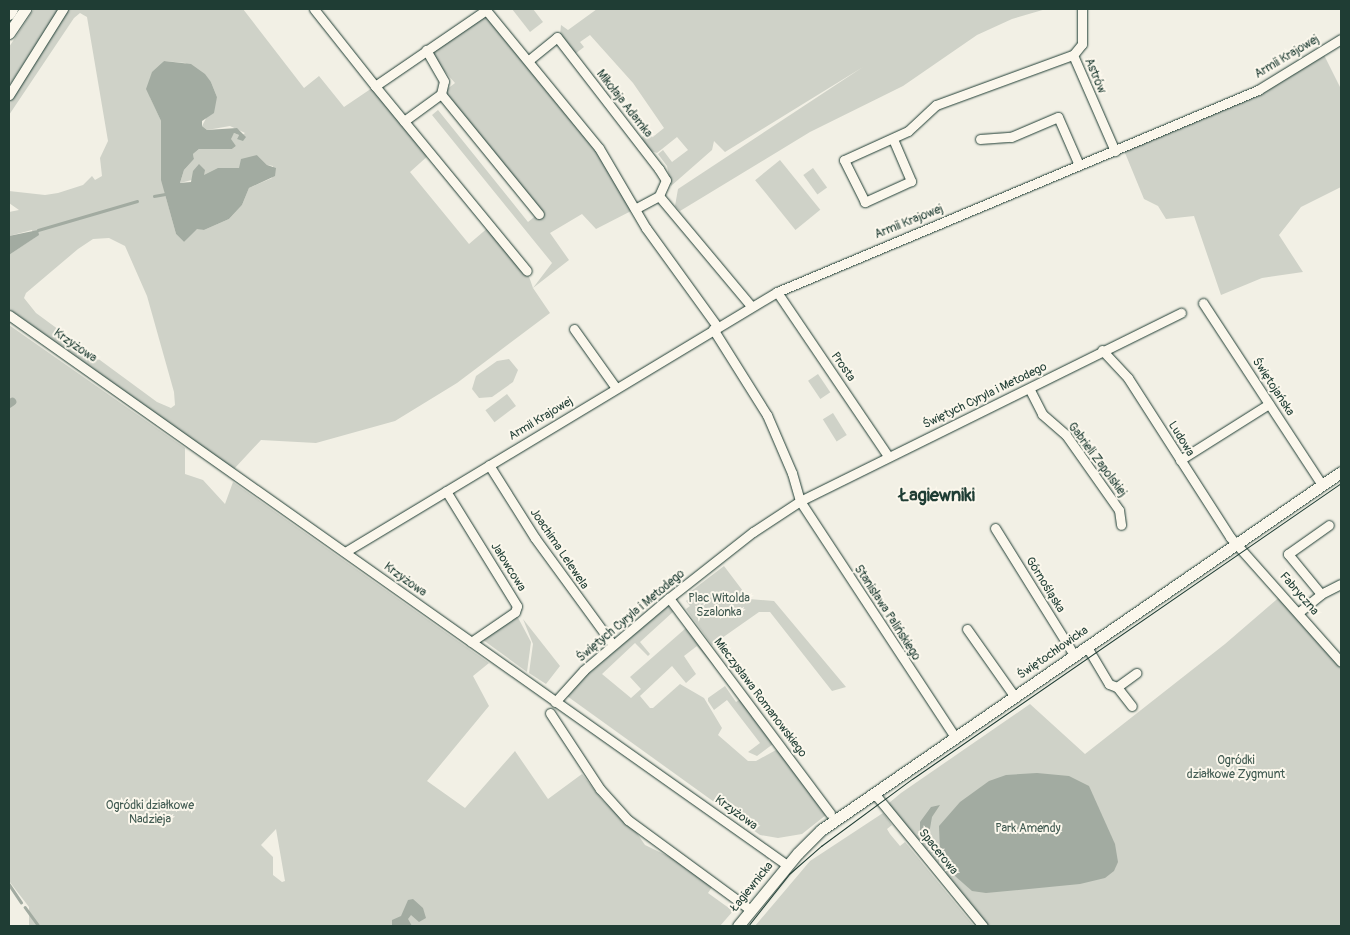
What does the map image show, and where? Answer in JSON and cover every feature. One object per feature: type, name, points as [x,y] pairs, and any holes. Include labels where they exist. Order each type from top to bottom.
[{"type":"main road","points":[[9,14],[12,9]]},
{"type":"main road","points":[[9,33],[25,9]]},
{"type":"main road","name":"Świętochłowicka","points":[[787,865],[821,830],[1341,472]]},
{"type":"main road","name":"Łagiewnicka","points":[[738,926],[787,865]]},
{"type":"street","points":[[9,95],[63,9]]},
{"type":"street","points":[[314,9],[527,271]]},
{"type":"street","points":[[375,86],[486,9],[599,148],[635,209],[715,328],[766,414],[792,473],[800,501]]},
{"type":"street","name":"Astrów","points":[[1082,9],[1082,44],[1073,55],[1115,151]]},
{"type":"street","name":"Mikołaja Adamka","points":[[528,60],[557,37],[659,169],[666,180],[660,196]]},
{"type":"street","name":"Armii Krajowej","points":[[345,552],[777,292],[1258,90],[1341,39]]},
{"type":"street","points":[[404,121],[440,94],[444,81],[426,50]]},
{"type":"street","points":[[893,138],[911,181],[865,202],[844,160],[908,131],[936,104],[1073,55]]},
{"type":"street","points":[[440,94],[539,214]]},
{"type":"street","points":[[980,139],[1011,137],[1058,117],[1079,165]]},
{"type":"street","points":[[635,209],[660,196],[751,306]]},
{"type":"street","name":"Prosta","points":[[777,292],[888,456]]},
{"type":"street","name":"Świętojańska","points":[[1203,303],[1322,485]]},
{"type":"street","name":"Świętych Cyryla i Metodego","points":[[555,702],[613,645],[669,598],[752,532],[800,501],[888,456],[1030,390],[1102,350],[1181,313]]},
{"type":"street","name":"Krzyżowa","points":[[9,315],[787,865]]},
{"type":"street","points":[[574,329],[616,388]]},
{"type":"street","name":"Ludowa","points":[[1102,350],[1128,378],[1180,460],[1237,544]]},
{"type":"street","name":"Gabrieli Zapolskiej","points":[[1030,390],[1042,414],[1066,435],[1118,510],[1121,525]]},
{"type":"street","points":[[1180,460],[1269,404]]},
{"type":"street","name":"Joachima Lelewela","points":[[489,465],[570,589],[613,645]]},
{"type":"street","name":"Jałowcowa","points":[[446,491],[517,606],[515,612],[471,642]]},
{"type":"street","name":"Stanisława Palińskiego","points":[[800,501],[955,737]]},
{"type":"street","points":[[1321,594],[1288,554],[1329,525]]},
{"type":"street","name":"Górnośląska","points":[[995,528],[1074,655]]},
{"type":"street","name":"Fabryczna","points":[[1237,544],[1299,612],[1341,662]]},
{"type":"street","points":[[1299,612],[1321,594],[1341,584]]},
{"type":"street","name":"Mieczysława Romanowskiego","points":[[669,598],[830,813]]},
{"type":"street","points":[[967,629],[1014,697]]},
{"type":"street","points":[[1086,647],[1109,684],[1117,687],[1132,706]]},
{"type":"street","points":[[1117,687],[1136,673]]},
{"type":"street","points":[[550,713],[600,790],[628,820],[751,910]]},
{"type":"street","name":"Spacerowa","points":[[874,793],[983,926]]},
{"type":"green space","points":[[34,9],[59,9],[9,86],[9,47]]},
{"type":"green space","points":[[63,9],[243,9],[304,88],[319,76],[344,107],[375,86],[430,154],[410,172],[469,244],[490,226],[527,271],[533,288],[550,313],[457,383],[395,421],[316,443],[261,440],[234,469],[9,309],[9,255],[34,238],[32,230],[9,236],[9,212],[19,210],[9,203],[9,191],[45,195],[58,193],[83,185],[92,176],[95,180],[102,176],[100,158],[108,141],[87,17],[80,13],[74,18],[9,115],[9,95]],"holes":[[[164,61],[185,63],[211,82],[217,97],[202,126],[207,130],[230,126],[245,133],[237,139],[239,135],[234,133],[230,139],[236,146],[232,149],[199,149],[193,154],[194,159],[184,170],[180,183],[239,168],[257,155],[267,165],[273,166],[272,178],[249,188],[242,205],[229,219],[204,230],[197,228],[184,242],[176,234],[165,194],[161,121],[150,97],[150,78]],[[109,238],[125,246],[147,296],[174,392],[175,405],[171,408],[157,402],[36,313],[24,298],[26,293],[78,249],[93,239]]]},
{"type":"green space","points":[[512,9],[533,9],[543,22],[530,32]]},
{"type":"green space","points":[[597,9],[1046,9],[1012,19],[977,35],[903,86],[810,132],[680,211],[675,206],[678,189],[863,67],[725,152],[714,141],[712,150],[671,186],[667,166],[658,154],[663,150],[672,162],[688,150],[677,137],[657,153],[651,151],[641,138],[650,131],[654,136],[664,128],[633,83],[590,35],[580,42],[584,47],[575,54],[560,35],[561,25],[568,30]]},
{"type":"green space","points":[[486,10],[599,148],[635,209],[596,229],[582,214],[550,233],[569,260],[533,288],[552,263],[432,115],[438,110],[528,222],[538,214],[441,94],[455,83],[426,50]]},
{"type":"green space","points":[[1322,51],[1341,89],[1341,187],[1301,207],[1279,235],[1303,272],[1262,278],[1221,295],[1194,216],[1166,219],[1158,206],[1144,199],[1123,148],[1258,90]]},
{"type":"green space","points":[[780,160],[820,210],[795,230],[755,180]]},
{"type":"green space","points":[[813,168],[827,187],[817,194],[803,175]]},
{"type":"green space","name":"Ogródki działkowe Nadzieja","points":[[9,325],[185,448],[185,474],[203,480],[225,504],[233,482],[489,663],[473,676],[489,706],[427,781],[465,808],[515,751],[548,799],[582,774],[602,800],[634,829],[645,845],[678,861],[712,887],[708,893],[733,911],[720,926],[29,926],[29,907],[9,881]],"holes":[[[276,829],[285,881],[282,882],[273,875],[273,857],[261,845]]]},
{"type":"green space","points":[[509,359],[518,370],[513,382],[492,397],[479,398],[472,389],[476,376],[497,361]]},
{"type":"green space","points":[[818,374],[830,392],[820,399],[808,381]]},
{"type":"green space","points":[[507,394],[516,406],[494,422],[485,410]]},
{"type":"green space","points":[[833,413],[847,435],[837,441],[823,419]]},
{"type":"green space","name":"Plac Witolda Szalonka","points":[[724,566],[749,599],[774,601],[846,687],[832,691],[770,612],[759,612],[712,645],[686,609],[690,606],[686,601],[693,596],[690,592]]},
{"type":"green space","points":[[1283,594],[1341,662],[1341,926],[988,926],[891,809],[889,803],[901,793],[1030,704],[1085,754],[1225,644]]},
{"type":"green space","points":[[666,605],[674,611],[640,642],[650,654],[648,656],[635,643],[602,674],[631,698],[641,689],[630,677],[686,628],[724,678],[697,646],[684,656],[696,674],[686,683],[672,666],[640,696],[650,708],[653,708],[680,684],[704,698],[722,728],[718,735],[748,761],[756,761],[776,750],[780,753],[826,815],[802,834],[778,838],[760,835],[567,696],[591,670]]},
{"type":"green space","points":[[515,612],[531,642],[527,672],[479,637]]},
{"type":"green space","points":[[523,619],[560,666],[546,684],[529,673],[533,644]]},
{"type":"green space","points":[[725,686],[736,702],[742,698],[773,744],[757,756],[748,752],[760,743],[727,700],[714,710],[708,701],[708,698]]},
{"type":"green space","points":[[883,813],[892,825],[887,829],[890,834],[900,846],[905,842],[974,926],[755,926],[810,861]]},
{"type":"shaded area","points":[[164,61],[191,64],[205,74],[211,82],[217,97],[214,113],[202,121],[202,126],[207,130],[237,128],[246,137],[243,141],[237,139],[239,135],[234,133],[231,139],[236,146],[232,149],[199,149],[193,154],[194,159],[184,170],[180,183],[191,182],[193,171],[199,164],[205,170],[204,175],[218,168],[239,168],[241,159],[257,155],[267,165],[276,168],[275,176],[249,188],[242,205],[229,219],[204,230],[197,229],[184,242],[176,234],[161,180],[161,121],[146,89],[152,72]]},
{"type":"shaded area","points":[[38,230],[39,235],[9,255],[9,236]]},
{"type":"shaded area","points":[[1037,773],[1069,776],[1089,786],[1115,844],[1118,862],[1114,871],[1105,878],[1080,884],[986,893],[972,891],[955,876],[940,852],[939,826],[960,802],[989,781],[1006,775]]},
{"type":"shaded area","points":[[940,805],[932,817],[929,834],[924,837],[920,833],[920,822],[931,807]]},
{"type":"shaded area","points":[[413,899],[423,908],[426,918],[419,922],[411,915],[408,919],[412,926],[392,926],[392,920],[401,916],[408,900]]},
{"type":"waterway","points":[[154,196],[165,194]]},
{"type":"waterway","points":[[38,230],[137,201]]},
{"type":"waterway","points":[[9,884],[21,902]]},
{"type":"waterway","points":[[25,907],[39,926]]},
{"type":"tram line","points":[[748,926],[789,874],[821,846],[912,779],[1341,483]]},
{"type":"district","name":"Łagiewniki","points":[[937,496]]},
{"type":"park label","name":"Ogródki działkowe Zygmunt","points":[[1236,768]]},
{"type":"park label","name":"Park Amendy","points":[[1028,829]]}]
